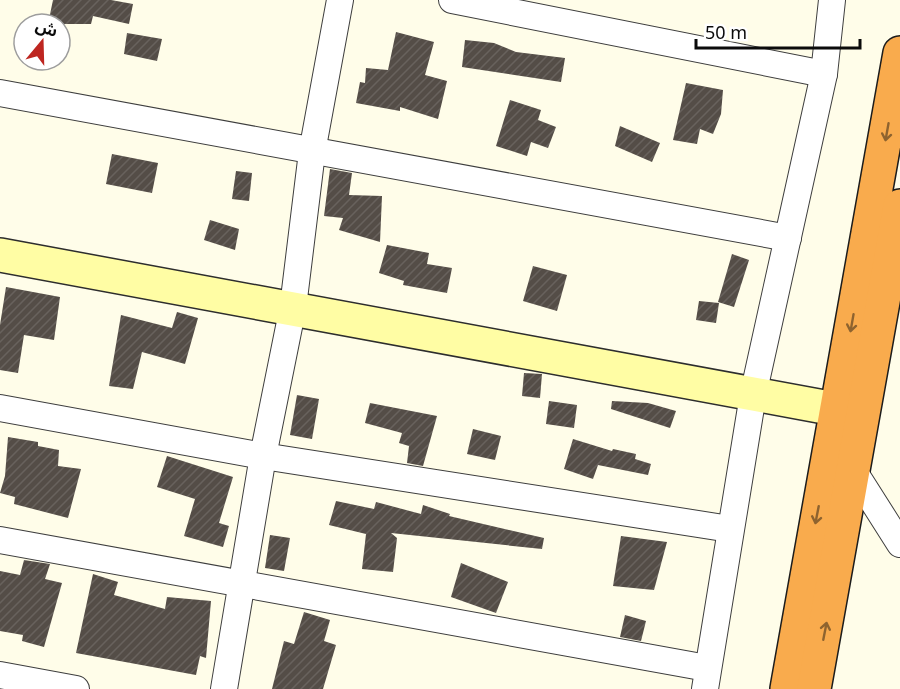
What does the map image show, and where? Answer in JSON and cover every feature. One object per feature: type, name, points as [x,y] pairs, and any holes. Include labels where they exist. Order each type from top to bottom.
[{"type":"highway","points":[[814,689],[853,470],[850,412],[900,53]]},
{"type":"highway","points":[[787,689],[850,412],[900,210]]},
{"type":"street","points":[[224,689],[263,456],[292,307],[312,152],[340,0]]},
{"type":"street","points":[[452,0],[824,74]]},
{"type":"street","points":[[0,540],[241,583],[706,678],[753,395],[824,74],[832,0]]},
{"type":"street","points":[[0,93],[788,238]]},
{"type":"street","points":[[0,255],[292,307],[850,412]]},
{"type":"street","points":[[0,408],[263,456],[730,529]]},
{"type":"street","points":[[853,470],[900,544]]},
{"type":"street","points":[[0,675],[76,689]]},
{"type":"building","points":[[53,0],[111,0],[133,4],[129,24],[93,16],[91,24],[72,24],[72,12],[50,12]]},
{"type":"building","points":[[396,32],[434,42],[425,75],[447,81],[438,119],[400,107],[400,111],[356,103],[360,82],[365,83],[366,68],[388,70]]},
{"type":"building","points":[[127,33],[162,39],[157,61],[124,54]]},
{"type":"building","points":[[465,40],[494,43],[516,52],[565,58],[561,82],[462,67]]},
{"type":"building","points":[[686,83],[723,90],[721,114],[713,134],[700,129],[697,144],[673,140]]},
{"type":"building","points":[[510,100],[541,110],[538,120],[556,127],[548,148],[531,142],[527,156],[496,146]]},
{"type":"building","points":[[620,126],[660,143],[652,162],[615,146]]},
{"type":"building","points":[[112,154],[158,163],[152,193],[106,184]]},
{"type":"building","points":[[330,169],[352,173],[349,195],[382,196],[380,242],[339,230],[343,218],[324,216]]},
{"type":"building","points":[[236,171],[252,173],[249,201],[232,199]]},
{"type":"building","points":[[210,220],[239,229],[235,250],[204,240]]},
{"type":"building","points":[[387,245],[429,253],[427,264],[452,268],[447,293],[403,285],[404,281],[379,273]]},
{"type":"building","points":[[732,254],[749,260],[734,307],[718,302]]},
{"type":"building","points":[[533,266],[567,275],[557,311],[523,301]]},
{"type":"building","points":[[6,287],[60,297],[54,340],[24,335],[18,373],[0,370],[0,325]]},
{"type":"building","points":[[699,301],[719,303],[716,323],[696,320]]},
{"type":"building","points":[[177,312],[198,318],[185,364],[142,352],[133,389],[109,386],[121,315],[172,328]]},
{"type":"building","points":[[524,373],[542,374],[540,398],[522,396]]},
{"type":"building","points":[[297,395],[319,399],[312,439],[290,435]]},
{"type":"building","points":[[549,401],[577,405],[574,428],[546,424]]},
{"type":"building","points":[[612,401],[648,403],[676,411],[670,428],[611,409]]},
{"type":"building","points":[[370,403],[437,416],[423,466],[407,463],[409,446],[399,443],[402,433],[365,423]]},
{"type":"building","points":[[473,429],[501,436],[495,460],[467,454]]},
{"type":"building","points":[[8,437],[38,442],[38,446],[59,450],[58,466],[81,469],[68,518],[14,504],[15,497],[0,493],[5,476]]},
{"type":"building","points":[[573,439],[612,451],[613,449],[636,454],[635,459],[651,464],[648,475],[598,465],[593,479],[564,469]]},
{"type":"building","points":[[167,456],[233,477],[219,523],[229,526],[223,547],[184,536],[195,499],[157,487]]},
{"type":"building","points":[[336,501],[374,509],[376,502],[421,514],[423,505],[450,514],[449,516],[544,538],[542,549],[391,533],[397,538],[393,572],[362,569],[366,534],[329,525]]},
{"type":"building","points":[[270,535],[290,538],[284,571],[265,568]]},
{"type":"building","points":[[621,536],[667,542],[654,590],[613,586]]},
{"type":"building","points":[[24,560],[50,564],[45,579],[62,583],[44,647],[22,641],[23,635],[0,631],[0,571],[20,575]]},
{"type":"building","points":[[461,563],[508,582],[496,613],[451,597]]},
{"type":"building","points":[[93,574],[118,582],[114,595],[165,609],[167,597],[211,601],[206,658],[200,656],[196,675],[76,653]]},
{"type":"building","points":[[304,612],[330,620],[324,641],[336,645],[323,689],[272,689],[284,641],[294,644]]},
{"type":"building","points":[[625,615],[646,621],[641,641],[620,637]]}]
